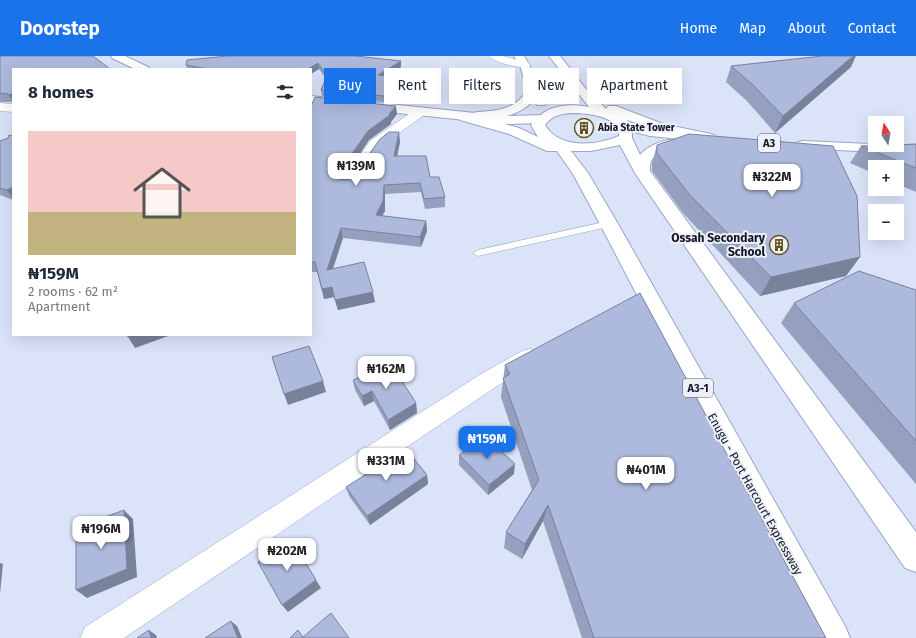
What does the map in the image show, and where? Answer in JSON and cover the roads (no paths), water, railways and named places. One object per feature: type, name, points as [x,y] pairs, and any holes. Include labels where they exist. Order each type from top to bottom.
[{"type":"main road","points":[[116,56],[142,68]]},
{"type":"main road","points":[[554,56],[563,68]]},
{"type":"main road","points":[[579,88],[603,113]]},
{"type":"main road","points":[[579,88],[599,102],[626,116],[662,128],[711,141]]},
{"type":"main road","points":[[312,100],[462,117],[504,120],[528,126],[547,127],[572,146],[588,148],[603,147],[617,143],[624,131]]},
{"type":"main road","points":[[462,117],[504,112],[514,109],[523,103]]},
{"type":"main road","name":"Enugu - Port Harcourt Expressway","points":[[538,104],[547,127],[584,180],[610,224],[636,300],[834,638]]},
{"type":"main road","points":[[547,127],[574,109],[603,113],[616,118],[624,131],[629,150],[643,172],[916,558]]},
{"type":"main road","points":[[462,117],[514,131],[547,145],[560,154],[584,180]]},
{"type":"main road","points":[[624,131],[652,138],[711,141]]},
{"type":"main road","points":[[643,172],[643,162],[646,156],[653,151],[668,145],[711,141]]},
{"type":"main road","name":"A3","points":[[916,150],[793,149],[916,158]]},
{"type":"street","points":[[494,56],[507,61],[522,60]]},
{"type":"street","points":[[0,107],[12,108]]},
{"type":"street","points":[[347,184],[375,144],[420,112]]},
{"type":"street","points":[[96,638],[489,380],[550,346]]},
{"type":"lane","points":[[478,253],[610,224]]},
{"type":"place","name":"Abia State Tower","points":[[584,128]]},
{"type":"place","name":"Ossah Secondary School","points":[[779,245]]}]
